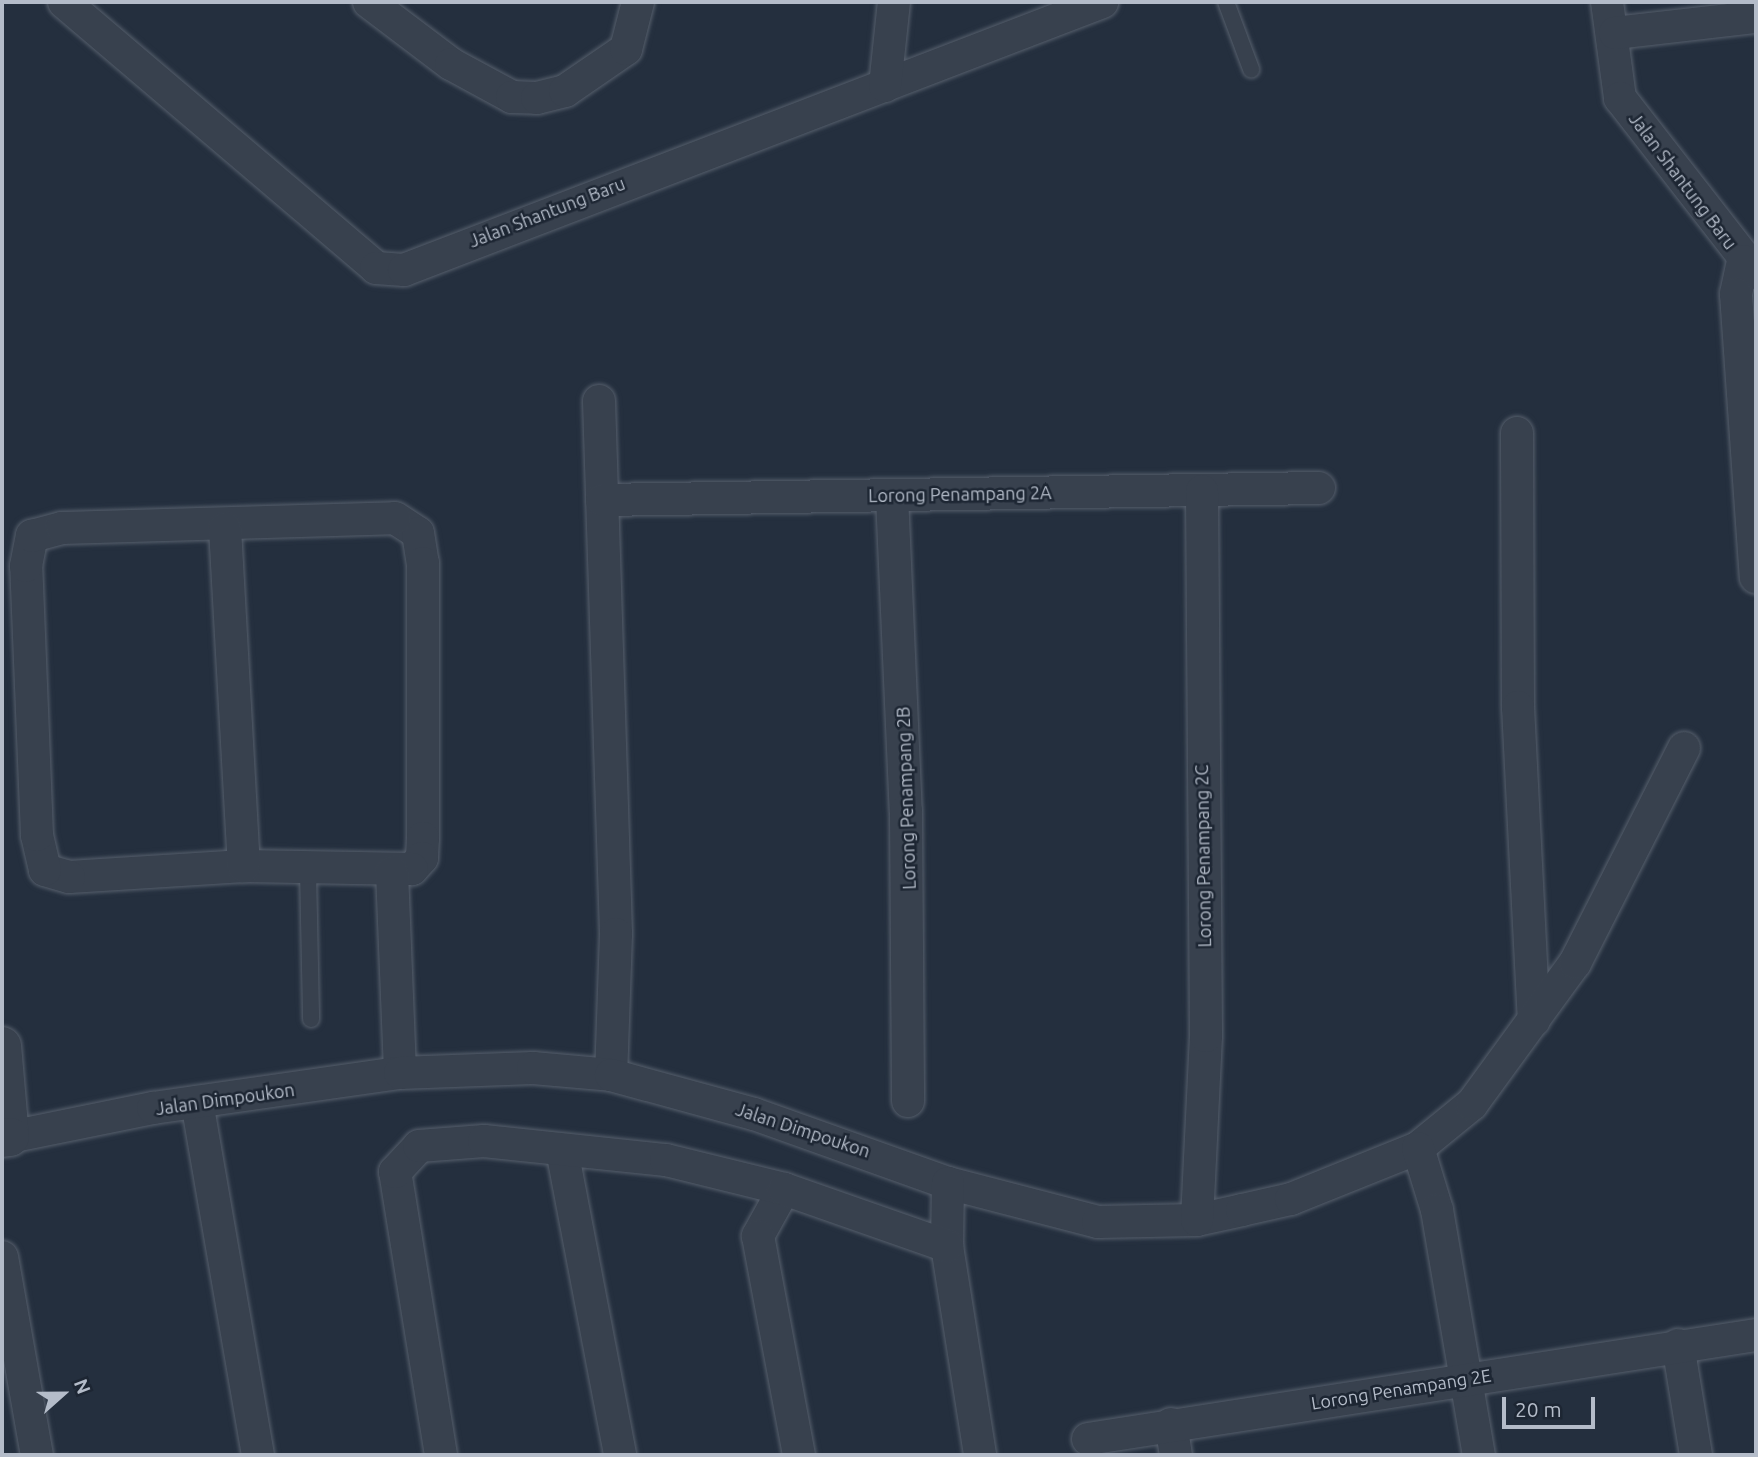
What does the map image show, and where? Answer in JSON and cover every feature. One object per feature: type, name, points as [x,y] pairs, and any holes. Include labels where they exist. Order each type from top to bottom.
[{"type":"street","name":"Jalan Shantung Baru","points":[[64,2],[376,268],[404,270],[1102,2]]},
{"type":"street","points":[[369,2],[451,64],[512,97],[537,97],[565,91],[626,49],[638,2]]},
{"type":"street","points":[[885,86],[894,2]]},
{"type":"street","name":"Jalan Shantung Baru","points":[[1607,2],[1615,33],[1620,99],[1749,267]]},
{"type":"street","points":[[1615,33],[1756,17]]},
{"type":"street","points":[[1749,267],[1736,294],[1756,577]]},
{"type":"street","points":[[599,401],[616,934],[611,1075]]},
{"type":"street","points":[[1517,433],[1517,707],[1534,1021]]},
{"type":"street","name":"Lorong Penampang 2A","points":[[602,500],[1319,488]]},
{"type":"street","name":"Lorong Penampang 2C","points":[[1197,1220],[1206,1036],[1202,491]]},
{"type":"street","name":"Lorong Penampang 2B","points":[[892,496],[907,824],[908,1101]]},
{"type":"street","points":[[395,518],[418,533],[422,858],[412,869],[392,872],[308,871],[244,866],[69,877],[45,870],[37,835],[26,566],[32,536],[62,528],[225,527],[395,518]]},
{"type":"street","points":[[225,527],[244,866]]},
{"type":"street","name":"Jalan Dimpoukon","points":[[6,1137],[197,1102],[400,1073],[533,1068],[611,1075],[826,1136],[948,1183],[1098,1223],[1197,1220],[1291,1199],[1418,1148],[1472,1104],[1575,963],[1684,748]]},
{"type":"street","points":[[392,872],[400,1073]]},
{"type":"street","points":[[2,1046],[6,1137]]},
{"type":"street","points":[[197,1102],[258,1455]]},
{"type":"street","points":[[441,1455],[395,1172],[419,1146],[448,1140],[666,1160],[784,1189],[947,1246]]},
{"type":"street","points":[[1418,1148],[1437,1210],[1470,1379],[1479,1455]]},
{"type":"street","points":[[562,1150],[620,1455]]},
{"type":"street","points":[[948,1183],[947,1246],[981,1455]]},
{"type":"street","points":[[784,1189],[758,1236],[799,1455]]},
{"type":"street","points":[[2,1257],[37,1455]]},
{"type":"street","name":"Lorong Penampang 2E","points":[[1088,1439],[1678,1345],[1756,1335]]},
{"type":"street","points":[[1678,1345],[1696,1455]]},
{"type":"street","points":[[1171,1424],[1176,1455]]},
{"type":"lane","points":[[1226,2],[1251,69]]},
{"type":"lane","points":[[308,871],[311,1019]]}]
